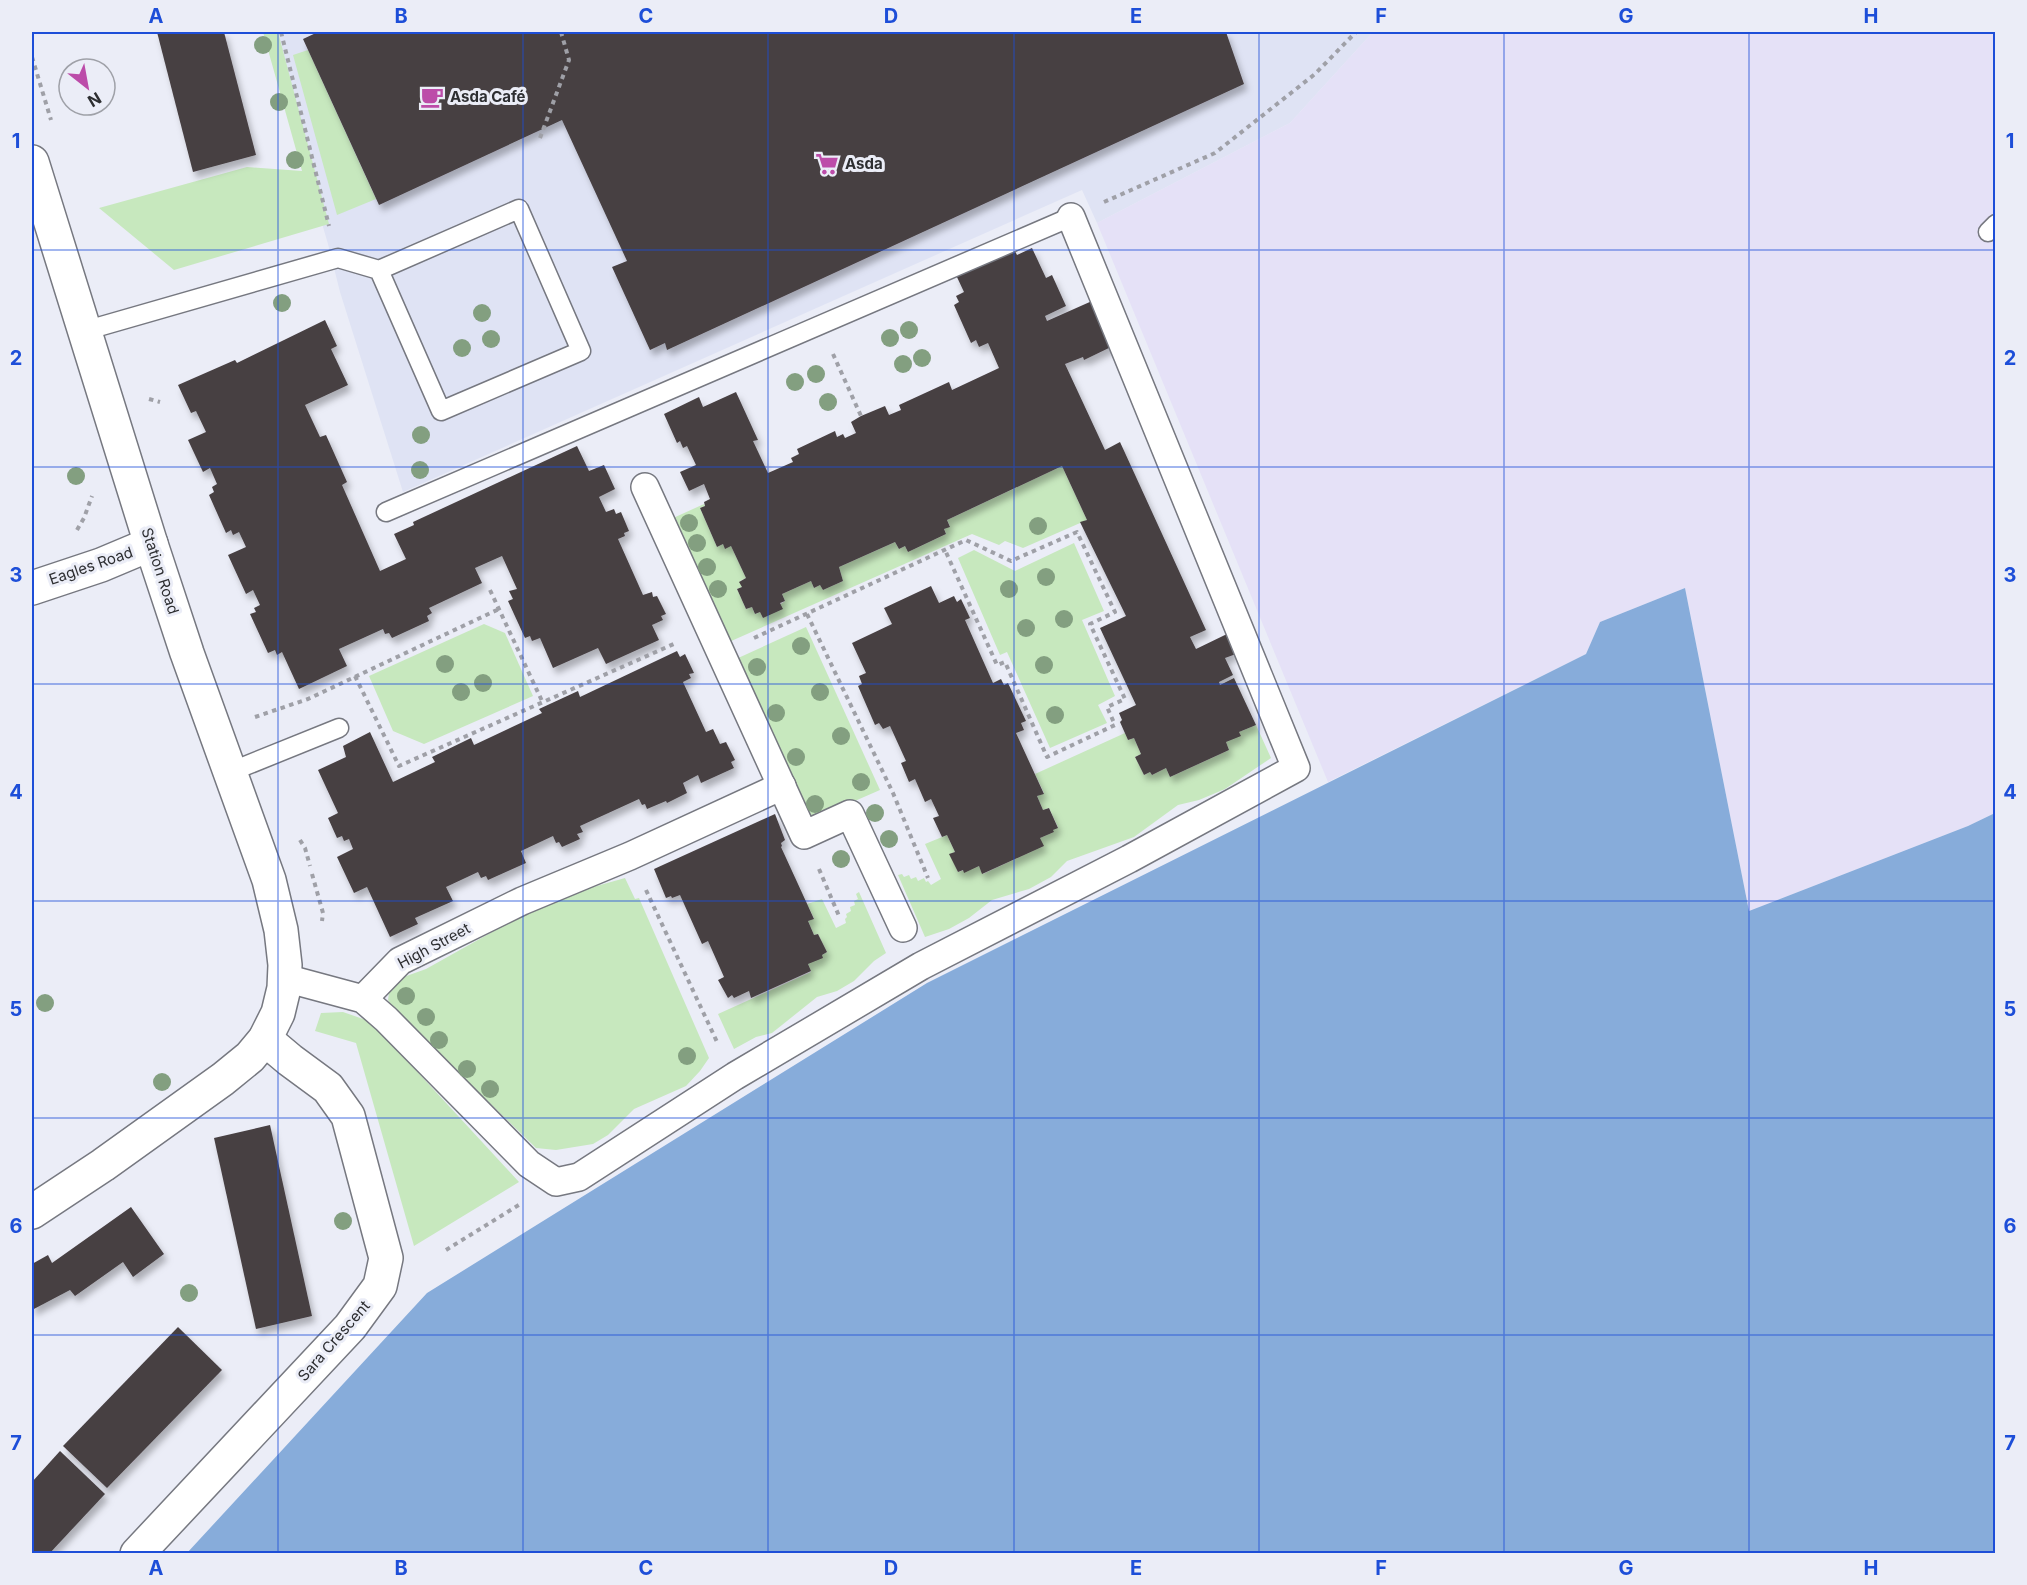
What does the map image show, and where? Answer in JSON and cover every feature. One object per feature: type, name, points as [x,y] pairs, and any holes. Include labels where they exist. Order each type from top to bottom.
[{"type":"main road","name":"Station Road","points":[[32,162],[151,544],[272,891],[284,943],[285,978]]},
{"type":"main road","name":"Eagles Road","points":[[32,588],[101,565],[151,544]]},
{"type":"main road","points":[[32,1212],[103,1165],[223,1079],[249,1057],[266,1039],[278,1012],[285,978]]},
{"type":"main road","name":"Sara Crescent","points":[[137,1554],[350,1327],[380,1286],[386,1258],[348,1116],[328,1088],[266,1039]]},
{"type":"street","points":[[285,978],[363,999],[386,1019],[529,1164],[556,1182],[579,1177],[735,1076],[921,966],[1129,859],[1296,768],[1071,217]]},
{"type":"street","points":[[645,487],[804,835],[850,814],[903,928]]},
{"type":"street","name":"High Street","points":[[363,999],[400,961],[522,902],[630,856],[782,786]]},
{"type":"lane","points":[[84,331],[338,258],[379,270],[519,209],[581,351],[441,411],[379,270]]},
{"type":"lane","points":[[386,512],[1071,217]]},
{"type":"lane","points":[[230,772],[339,728]]},
{"type":"path","points":[[281,32],[331,231]]},
{"type":"path","points":[[540,138],[569,60],[561,32]]},
{"type":"path","points":[[1071,217],[1215,153],[1315,74],[1356,32]]},
{"type":"path","points":[[32,57],[51,120]]},
{"type":"path","points":[[820,326],[861,416]]},
{"type":"path","points":[[147,399],[160,402]]},
{"type":"path","points":[[72,534],[84,518],[94,490]]},
{"type":"path","points":[[721,653],[966,540],[1011,561],[1077,532],[1115,612],[1090,624],[1125,699],[1107,707],[1116,725],[1047,757],[1005,662],[997,665],[945,550]]},
{"type":"path","points":[[490,590],[542,701]]},
{"type":"path","points":[[255,717],[308,699],[499,609]]},
{"type":"path","points":[[807,614],[893,794],[928,878]]},
{"type":"path","points":[[355,676],[399,766],[710,628]]},
{"type":"path","points":[[804,835],[840,916]]},
{"type":"path","points":[[630,856],[715,1035]]},
{"type":"path","points":[[446,1250],[556,1182]]},
{"type":"shaded area","points":[[266,32],[1373,32],[1290,123],[1097,223],[1082,190],[403,492],[340,292]]},
{"type":"shaded area","points":[[1373,32],[1995,32],[1995,813],[1968,826],[1749,911],[1685,588],[1600,622],[1586,654],[1328,782],[1097,223],[1290,123]]},
{"type":"green space","points":[[263,32],[278,32],[329,224],[174,270],[99,208],[247,167],[302,171]]},
{"type":"green space","points":[[308,50],[376,199],[337,215],[293,55]]},
{"type":"green space","points":[[1062,466],[1087,520],[1023,548],[1005,541],[999,545],[972,534],[729,642],[671,519],[704,504],[705,506],[700,508],[717,547],[723,544],[725,548],[731,546],[746,578],[740,581],[742,587],[737,589],[746,609],[752,607],[755,614],[760,612],[763,618],[785,601],[782,594],[811,581],[814,588],[820,585],[823,590],[843,581],[839,567],[895,542],[899,549],[905,546],[908,552],[946,534],[944,529],[950,526],[947,520]]},
{"type":"green space","points":[[1074,543],[1104,611],[1082,620],[1115,696],[1098,705],[1107,723],[1050,748],[1007,652],[1000,655],[958,558],[974,550],[1015,571]]},
{"type":"green space","points":[[484,624],[505,633],[533,696],[424,744],[393,731],[369,676]]},
{"type":"green space","points":[[806,627],[880,790],[809,821],[736,659]]},
{"type":"green space","points":[[1256,725],[1271,758],[1225,789],[1199,800],[1178,805],[1134,837],[1067,861],[1051,877],[1029,889],[992,900],[969,918],[949,929],[925,937],[898,875],[902,874],[904,877],[909,875],[911,879],[916,877],[918,881],[924,878],[931,885],[941,879],[925,844],[947,835],[955,852],[950,854],[958,872],[979,866],[983,874],[1043,846],[1040,838],[1058,827],[1049,808],[1043,810],[1037,796],[1044,793],[1035,774],[1125,733],[1128,740],[1134,738],[1141,754],[1135,757],[1144,775],[1150,772],[1152,775],[1166,768],[1170,777],[1229,750],[1226,742],[1240,735],[1239,732]]},
{"type":"green space","points":[[625,878],[635,899],[639,898],[709,1058],[686,1086],[634,1109],[608,1135],[593,1144],[556,1150],[536,1148],[394,1010],[388,1000],[390,986],[398,979],[426,969],[551,899]]},
{"type":"green space","points":[[859,892],[886,953],[874,961],[854,981],[837,991],[817,997],[772,1033],[756,1037],[734,1049],[718,1014],[811,972],[808,964],[827,952],[818,934],[814,935],[808,921],[814,918],[807,904],[822,899],[836,928],[846,923],[846,914],[851,911],[850,907],[855,905],[854,901],[858,899],[856,894]]},
{"type":"green space","points":[[343,1012],[366,1020],[388,1040],[519,1182],[414,1246],[356,1043],[315,1031],[321,1013]]},
{"type":"water","points":[[1685,588],[1749,911],[1968,826],[1995,813],[1995,1553],[187,1553],[427,1293],[927,983],[1586,654],[1600,622]]},
{"type":"building","points":[[157,32],[224,32],[256,155],[193,172]]},
{"type":"building","name":"Asda","points":[[318,32],[1226,32],[1244,84],[667,350],[665,343],[650,350],[612,267],[627,261],[562,120],[379,205],[303,39]]},
{"type":"building","points":[[1032,248],[1046,278],[1052,275],[1066,306],[1045,316],[1047,321],[1092,301],[1113,346],[1084,360],[1083,357],[1065,364],[1105,450],[1120,442],[1206,630],[1190,637],[1196,649],[1227,634],[1236,654],[1225,658],[1233,675],[1219,682],[1220,685],[1234,678],[1256,725],[1239,732],[1241,736],[1226,742],[1229,750],[1170,777],[1166,768],[1152,775],[1150,772],[1144,775],[1135,757],[1141,754],[1134,738],[1128,740],[1120,722],[1122,720],[1119,713],[1136,705],[1100,628],[1126,616],[1080,522],[1087,520],[1062,466],[947,520],[950,527],[944,529],[946,534],[908,552],[905,546],[899,549],[895,542],[839,567],[843,581],[823,590],[820,585],[814,588],[811,581],[782,594],[785,601],[780,603],[783,609],[763,618],[760,612],[755,614],[752,607],[746,609],[737,589],[742,587],[739,582],[746,578],[731,546],[725,549],[723,544],[717,547],[700,508],[705,506],[704,502],[710,499],[704,484],[689,491],[680,472],[696,465],[687,446],[683,448],[680,441],[677,443],[664,414],[699,397],[703,407],[736,392],[758,440],[753,441],[768,473],[793,462],[791,458],[799,454],[797,449],[835,431],[837,437],[843,434],[845,438],[856,433],[851,422],[861,416],[885,406],[889,415],[901,410],[899,405],[949,382],[952,390],[999,368],[988,343],[979,347],[976,340],[971,343],[954,305],[959,302],[956,296],[964,292],[956,275],[1014,249],[1017,255]]},
{"type":"building","points":[[325,320],[337,346],[331,349],[348,385],[305,405],[320,437],[326,435],[347,482],[342,485],[380,571],[406,559],[394,534],[414,525],[413,522],[577,446],[589,471],[604,465],[615,489],[599,497],[606,512],[614,509],[616,514],[621,512],[629,531],[618,539],[643,595],[652,592],[653,597],[657,596],[666,614],[661,616],[663,620],[652,625],[659,640],[606,664],[598,648],[553,668],[540,638],[532,641],[530,636],[525,638],[508,601],[513,599],[509,591],[517,589],[502,556],[475,568],[482,583],[429,608],[432,613],[427,616],[429,621],[392,638],[389,633],[385,634],[383,629],[339,649],[347,666],[299,689],[282,652],[277,655],[275,650],[268,653],[250,614],[256,612],[254,608],[260,605],[253,590],[246,594],[228,555],[246,547],[239,532],[233,535],[231,530],[226,533],[209,495],[214,492],[212,487],[217,484],[210,468],[203,472],[188,440],[206,432],[196,411],[191,413],[178,385],[235,360],[237,363]]},
{"type":"building","points":[[931,586],[939,603],[954,596],[957,602],[961,599],[970,618],[965,620],[993,683],[1001,679],[1004,685],[1008,683],[1026,721],[1021,723],[1024,730],[1016,733],[1044,794],[1037,796],[1043,810],[1049,808],[1058,828],[1040,838],[1044,846],[982,874],[979,866],[964,873],[963,870],[958,872],[949,854],[955,852],[947,835],[942,837],[933,818],[939,816],[931,799],[925,802],[915,779],[909,782],[901,763],[906,761],[890,726],[883,729],[879,723],[875,725],[858,686],[862,684],[859,676],[866,673],[852,643],[892,624],[884,608]]},
{"type":"building","points":[[677,651],[680,657],[685,654],[694,673],[689,674],[691,678],[683,682],[706,732],[713,729],[720,744],[726,742],[735,760],[731,762],[734,768],[701,783],[698,775],[683,783],[687,793],[667,803],[666,801],[647,809],[639,799],[580,826],[583,832],[577,834],[580,839],[562,847],[559,842],[556,843],[553,836],[521,851],[526,863],[488,880],[486,876],[481,878],[478,872],[446,887],[453,901],[415,918],[418,924],[390,937],[367,887],[354,893],[337,857],[353,849],[349,839],[344,841],[342,836],[337,838],[328,818],[338,813],[318,770],[346,757],[343,746],[370,732],[393,782],[435,762],[432,757],[471,738],[474,745],[542,713],[539,709],[578,691],[580,697]]},
{"type":"building","points":[[775,814],[785,840],[781,843],[781,847],[814,919],[808,921],[814,935],[818,934],[827,952],[822,955],[823,958],[808,964],[811,971],[751,998],[749,991],[734,998],[732,995],[728,998],[718,980],[724,977],[708,941],[702,944],[680,895],[666,898],[654,869]]},
{"type":"building","points":[[270,1125],[312,1316],[256,1329],[214,1138]]},
{"type":"building","points":[[131,1207],[164,1254],[133,1277],[123,1262],[75,1296],[70,1290],[32,1310],[32,1264],[48,1255],[52,1263]]},
{"type":"building","points":[[178,1327],[222,1370],[107,1488],[63,1446]]},
{"type":"building","points":[[60,1451],[105,1494],[49,1554],[32,1554],[32,1482]]},
{"type":"place","name":"Asda Café","points":[[432,97]]},
{"type":"place","name":"Asda","points":[[827,164]]}]
